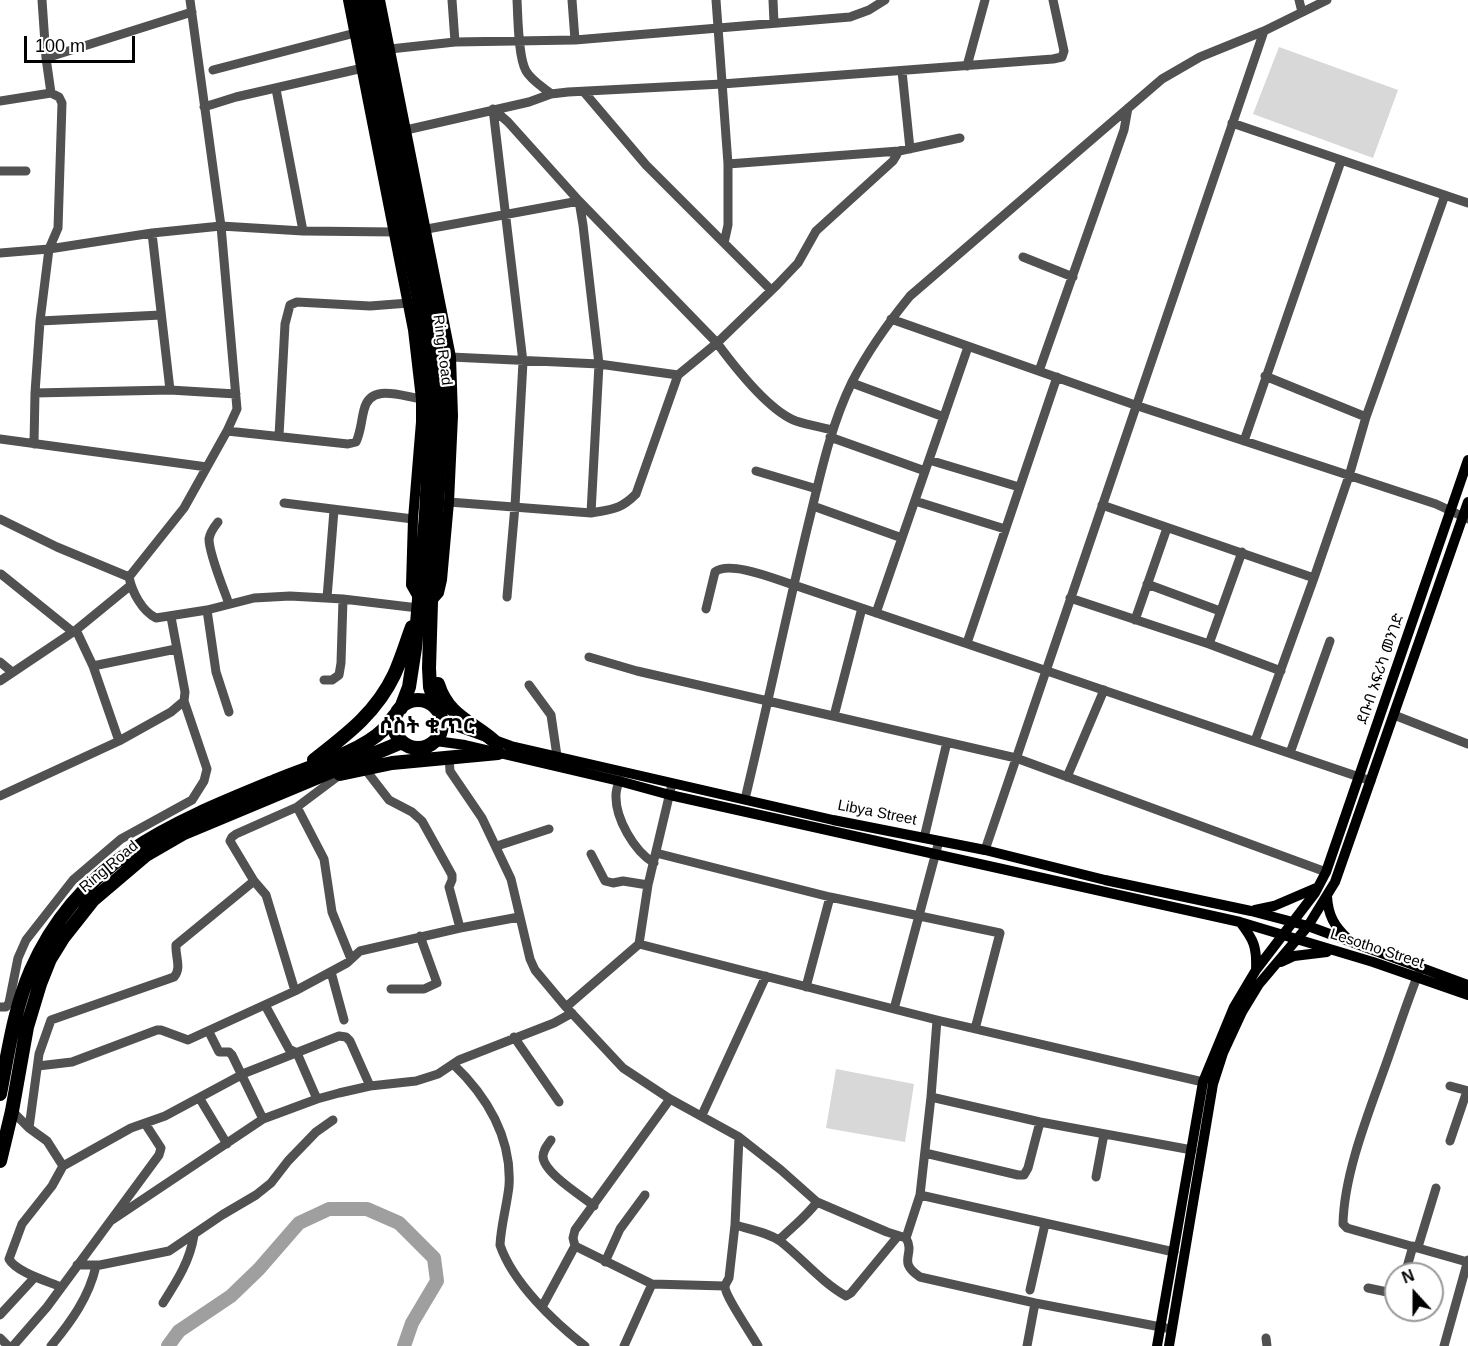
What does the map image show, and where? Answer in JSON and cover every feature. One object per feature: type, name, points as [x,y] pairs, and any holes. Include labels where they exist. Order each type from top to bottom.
[{"type":"highway","name":"Ring Road","points":[[358,0],[419,300],[428,357],[432,424],[421,606],[430,642],[430,687],[440,715]]},
{"type":"highway","name":"Ring Road","points":[[0,1094],[20,1002],[31,971],[44,944],[64,914],[88,885],[112,863],[142,842],[180,821],[370,740],[383,731],[399,710],[409,687],[421,606],[443,410],[441,375],[422,261],[369,0]]},
{"type":"highway","points":[[298,772],[353,730],[369,714],[394,675],[421,606]]},
{"type":"highway","points":[[430,642],[443,698],[496,747]]},
{"type":"highway","points":[[419,700],[432,704],[440,715],[442,728],[436,741],[430,745],[416,748],[402,742],[395,731],[395,719],[399,710],[412,701],[419,700]]},
{"type":"highway","name":"Ring Road","points":[[0,1161],[12,1111],[27,1027],[39,984],[50,959],[63,938],[93,900],[147,855],[184,833],[402,742]]},
{"type":"highway","points":[[317,778],[392,763],[449,757],[496,747]]},
{"type":"main road","points":[[348,0],[409,303],[421,399],[411,585],[421,606],[439,593],[442,580],[450,502],[453,416],[451,357],[380,0]]},
{"type":"main road","name":"ደቡብ አፍሪካ መንገድ","points":[[1167,1328],[1213,1084],[1223,1053],[1242,1012],[1259,984],[1308,926],[1343,862],[1366,779],[1468,460]]},
{"type":"main road","name":"ደቡብ አፍሪካ መንገድ","points":[[1167,1328],[1174,1252],[1203,1082],[1233,1007],[1280,933],[1293,922],[1319,886],[1326,872],[1394,715],[1466,518],[1468,502]]},
{"type":"main road","name":"Libya Street","points":[[440,715],[496,747],[670,795],[1240,922],[1280,933]]},
{"type":"main road","name":"Libya Street","points":[[436,741],[557,756],[833,820],[985,850],[1308,926]]},
{"type":"main road","points":[[1251,911],[1274,906],[1319,886]]},
{"type":"main road","points":[[1327,895],[1331,918],[1338,930],[1355,944]]},
{"type":"main road","points":[[1240,922],[1252,938],[1257,957],[1256,970]]},
{"type":"main road","name":"Lesotho Street","points":[[1308,926],[1419,973],[1467,990]]},
{"type":"main road","name":"Lesotho Street","points":[[1280,933],[1338,952],[1419,973]]},
{"type":"main road","points":[[1276,965],[1293,956],[1316,952],[1338,952]]},
{"type":"main road","points":[[1157,1346],[1167,1328]]},
{"type":"main road","points":[[1167,1328],[1169,1346]]},
{"type":"street","points":[[42,0],[51,93]]},
{"type":"street","points":[[0,681],[74,631],[130,581],[184,508],[237,409],[221,226],[190,0]]},
{"type":"street","points":[[452,0],[455,42]]},
{"type":"street","points":[[517,0],[525,70],[551,94]]},
{"type":"street","points":[[572,0],[575,40]]},
{"type":"street","points":[[716,0],[728,164],[728,225],[724,243]]},
{"type":"street","points":[[773,0],[774,23]]},
{"type":"street","points":[[390,50],[455,42],[575,40],[850,17],[869,10],[885,0]]},
{"type":"street","points":[[967,66],[985,0]]},
{"type":"street","points":[[406,129],[529,102],[551,94],[902,71],[1062,57],[1064,51],[1053,0]]},
{"type":"street","points":[[1299,0],[1302,12]]},
{"type":"street","points":[[745,799],[831,433],[852,383],[873,344],[891,319],[910,296],[1162,79],[1200,57],[1264,31],[1328,0]]},
{"type":"street","points":[[46,58],[192,12]]},
{"type":"street","points":[[985,850],[1264,31]]},
{"type":"street","points":[[213,70],[355,33]]},
{"type":"street","points":[[204,107],[236,97],[363,68]]},
{"type":"street","points":[[902,71],[910,149]]},
{"type":"street","points":[[276,89],[303,231]]},
{"type":"street","points":[[584,92],[646,165],[771,290]]},
{"type":"street","points":[[0,100],[51,93],[59,97],[62,103],[58,228],[49,249],[40,321],[34,444]]},
{"type":"street","points":[[1039,370],[1124,130],[1128,108]]},
{"type":"street","points":[[493,109],[508,122],[579,201],[717,342],[730,361],[776,410],[795,421],[925,471]]},
{"type":"street","points":[[493,109],[523,362],[515,506],[507,597]]},
{"type":"street","points":[[1232,123],[1468,203]]},
{"type":"street","points":[[728,164],[899,151],[960,138]]},
{"type":"street","points":[[450,502],[591,513],[614,510],[626,505],[636,494],[678,375],[717,342],[798,263],[816,231],[893,161],[899,151]]},
{"type":"street","points":[[1244,441],[1341,161]]},
{"type":"street","points":[[0,171],[26,171]]},
{"type":"street","points":[[1255,741],[1314,578],[1349,476],[1366,417],[1445,195]]},
{"type":"street","points":[[427,230],[579,201]]},
{"type":"street","points":[[579,201],[599,364],[591,513]]},
{"type":"street","points":[[0,253],[49,249],[152,233],[221,226],[303,231],[395,232]]},
{"type":"street","points":[[152,233],[170,390]]},
{"type":"street","points":[[1023,257],[1073,277]]},
{"type":"street","points":[[279,436],[285,324],[290,305],[297,302],[370,306],[409,303]]},
{"type":"street","points":[[40,321],[161,315]]},
{"type":"street","points":[[891,319],[1135,405],[1436,504],[1466,518]]},
{"type":"street","points":[[876,613],[968,347]]},
{"type":"street","points":[[451,357],[599,364],[678,375]]},
{"type":"street","points":[[1265,376],[1366,417]]},
{"type":"street","points":[[967,643],[1057,377]]},
{"type":"street","points":[[852,383],[944,417]]},
{"type":"street","points":[[35,393],[170,390],[236,394]]},
{"type":"street","points":[[227,431],[332,443],[356,442],[360,435],[367,400],[373,395],[382,393],[421,399]]},
{"type":"street","points":[[0,439],[207,466]]},
{"type":"street","points":[[929,460],[1019,487]]},
{"type":"street","points":[[756,471],[817,489]]},
{"type":"street","points":[[915,501],[1005,530]]},
{"type":"street","points":[[284,503],[413,519]]},
{"type":"street","points":[[1101,505],[1314,578]]},
{"type":"street","points":[[813,506],[902,538]]},
{"type":"street","points":[[327,598],[334,510]]},
{"type":"street","points":[[0,519],[130,581],[149,614],[156,618],[207,610],[254,598],[290,596],[421,606]]},
{"type":"street","points":[[218,522],[209,537],[210,549],[229,604]]},
{"type":"street","points":[[1135,620],[1167,528]]},
{"type":"street","points":[[1209,644],[1242,552]]},
{"type":"street","points":[[706,609],[715,572],[719,568],[737,568],[967,643],[1366,779]]},
{"type":"street","points":[[1,574],[74,631],[93,666],[119,741]]},
{"type":"street","points":[[1147,584],[1220,611]]},
{"type":"street","points":[[1070,598],[1209,644],[1281,671]]},
{"type":"street","points":[[324,680],[332,680],[339,675],[343,599]]},
{"type":"street","points":[[834,716],[862,608]]},
{"type":"street","points":[[207,610],[216,672],[229,711]]},
{"type":"street","points":[[0,1006],[6,1007],[9,1003],[18,958],[26,940],[74,880],[121,839],[192,800],[199,792],[207,769],[184,701],[185,692],[171,617]]},
{"type":"street","points":[[1290,753],[1329,641]]},
{"type":"street","points":[[93,666],[176,649]]},
{"type":"street","points":[[589,657],[637,671],[1016,758],[1326,872]]},
{"type":"street","points":[[0,662],[12,672]]},
{"type":"street","points":[[529,685],[551,715],[557,756]]},
{"type":"street","points":[[1067,777],[1104,690]]},
{"type":"street","points":[[0,796],[119,741],[171,712],[184,701]]},
{"type":"street","points":[[1394,715],[1468,744]]},
{"type":"street","points":[[924,838],[947,742]]},
{"type":"street","points":[[449,757],[450,771],[454,779],[482,818],[511,879],[530,959],[535,970],[623,1068],[738,1137],[781,1170],[817,1202],[902,1237],[908,1243],[907,1266],[920,1277],[1035,1303],[1167,1328]]},
{"type":"street","points":[[365,769],[389,800],[412,812],[422,821],[452,875],[449,886],[460,928]]},
{"type":"street","points":[[295,991],[273,910],[266,895],[254,881],[230,841],[232,837],[297,807],[341,774]]},
{"type":"street","points":[[619,781],[616,794],[623,824],[644,856],[654,863]]},
{"type":"street","points":[[112,1220],[263,1119],[317,1099],[370,1086],[416,1081],[438,1074],[453,1064],[514,1037],[554,1023],[639,944],[648,885],[672,784]]},
{"type":"street","points":[[297,807],[324,858],[332,912],[351,959]]},
{"type":"street","points":[[496,846],[549,829]]},
{"type":"street","points":[[894,1009],[939,841]]},
{"type":"street","points":[[656,853],[830,897],[1000,933],[975,1029]]},
{"type":"street","points":[[591,854],[605,881],[648,885]]},
{"type":"street","points":[[29,1128],[42,1042],[51,1020],[174,976],[178,973],[176,945],[254,881]]},
{"type":"street","points":[[806,987],[830,897]]},
{"type":"street","points":[[38,1066],[72,1062],[157,1030],[188,1040],[295,991],[331,972],[360,951],[420,936],[519,917]]},
{"type":"street","points":[[35,928],[44,944]]},
{"type":"street","points":[[391,989],[424,989],[437,983],[420,936]]},
{"type":"street","points":[[639,944],[937,1020],[1203,1082]]},
{"type":"street","points":[[331,972],[344,1020]]},
{"type":"street","points":[[1419,973],[1368,1113],[1343,1209],[1343,1224],[1347,1228],[1468,1261],[1444,1346]]},
{"type":"street","points":[[702,1115],[766,976]]},
{"type":"street","points":[[265,1005],[289,1049],[297,1053],[317,1099]]},
{"type":"street","points":[[735,1225],[779,1240],[806,1265],[846,1296],[851,1293],[902,1237],[920,1195],[937,1020]]},
{"type":"street","points":[[209,1032],[219,1052],[229,1052],[232,1055],[263,1119]]},
{"type":"street","points":[[61,1287],[35,1277],[12,1264],[9,1259],[22,1224],[52,1186],[63,1167],[131,1128],[146,1125],[242,1076],[339,1036],[346,1037],[370,1086]]},
{"type":"street","points":[[514,1037],[559,1102]]},
{"type":"street","points":[[453,1064],[473,1083],[504,1140],[508,1157],[509,1186],[500,1245],[509,1265],[542,1307],[560,1326],[585,1346]]},
{"type":"street","points":[[1450,1086],[1467,1091],[1450,1141]]},
{"type":"street","points":[[931,1097],[1040,1122],[1192,1150]]},
{"type":"street","points":[[542,1307],[575,1246],[573,1238],[575,1230],[670,1098]]},
{"type":"street","points":[[200,1099],[227,1144]]},
{"type":"street","points":[[12,1111],[29,1128],[47,1141],[63,1167]]},
{"type":"street","points":[[77,1265],[96,1266],[162,1253],[272,1183],[288,1161],[316,1132],[333,1120]]},
{"type":"street","points":[[925,1154],[1018,1175],[1024,1174],[1029,1168],[1040,1122]]},
{"type":"street","points":[[13,1346],[47,1306],[159,1155],[161,1148],[146,1125]]},
{"type":"street","points":[[1096,1177],[1104,1134]]},
{"type":"street","points":[[738,1137],[735,1225],[729,1278],[725,1286],[728,1298],[747,1324],[759,1346]]},
{"type":"street","points":[[551,1140],[544,1149],[543,1159],[548,1169],[594,1206]]},
{"type":"street","points":[[1409,1262],[1436,1188]]},
{"type":"street","points":[[605,1262],[620,1229],[645,1195]]},
{"type":"street","points":[[920,1195],[1174,1252]]},
{"type":"street","points":[[779,1240],[798,1220],[807,1216],[817,1202]]},
{"type":"street","points":[[1030,1290],[1045,1224]]},
{"type":"street","points":[[163,1303],[181,1276],[189,1257],[194,1234]]},
{"type":"street","points":[[575,1246],[652,1284],[725,1286]]},
{"type":"street","points":[[51,1346],[77,1312],[90,1286],[96,1266]]},
{"type":"street","points":[[0,1315],[35,1277]]},
{"type":"street","points":[[624,1346],[652,1284]]},
{"type":"street","points":[[1368,1288],[1384,1291]]},
{"type":"street","points":[[1027,1346],[1035,1303]]},
{"type":"street","points":[[0,1338],[8,1346]]},
{"type":"shaded area","points":[[1279,47],[1398,90],[1373,158],[1253,114]]},
{"type":"shaded area","points":[[836,1069],[914,1084],[905,1142],[826,1128]]},
{"type":"waterway","points":[[168,1346],[179,1331],[231,1296],[259,1269],[299,1223],[329,1209],[367,1209],[399,1223],[434,1258],[437,1281],[412,1323],[404,1346]]},
{"type":"district","name":"ሶስት ቁጥር","points":[[427,727]]}]
